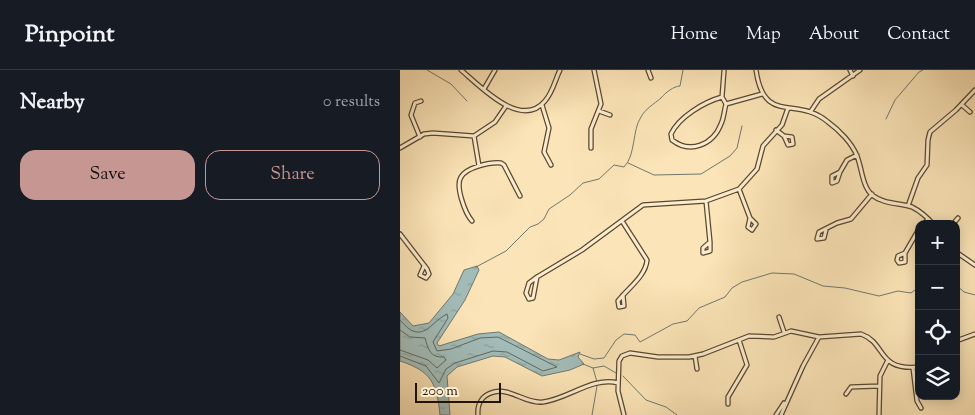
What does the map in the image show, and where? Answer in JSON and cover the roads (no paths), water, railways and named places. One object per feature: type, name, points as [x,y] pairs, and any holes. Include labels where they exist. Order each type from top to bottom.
[{"type":"street","points":[[461,70],[506,106],[522,111],[534,109],[542,105],[551,94],[560,70]]},
{"type":"street","points":[[484,89],[495,70]]},
{"type":"street","points":[[591,148],[591,129],[601,104],[594,70]]},
{"type":"street","points":[[648,70],[651,78]]},
{"type":"street","points":[[756,70],[762,94],[776,106],[811,111],[830,123],[857,155],[867,188],[872,194],[881,200],[908,206],[928,219]]},
{"type":"street","points":[[850,70],[853,76]]},
{"type":"street","points":[[811,111],[819,99],[860,70]]},
{"type":"street","points":[[722,97],[701,107],[681,122],[671,134],[672,140],[683,145],[699,147],[706,143],[722,124],[726,104],[722,97],[724,71]]},
{"type":"street","points":[[908,206],[918,178],[927,165],[930,132],[962,105],[975,90]]},
{"type":"street","points":[[726,104],[762,94]]},
{"type":"street","points":[[420,137],[412,115],[415,103],[421,101]]},
{"type":"street","points":[[542,105],[549,128],[544,152],[551,165]]},
{"type":"street","points":[[962,105],[970,112]]},
{"type":"street","points":[[400,148],[433,132],[474,136],[495,122],[506,106]]},
{"type":"street","points":[[537,277],[535,293],[533,298],[529,299],[526,293],[529,283],[537,277],[582,250],[643,205],[706,202],[739,189],[757,168],[763,146],[785,119],[788,108]]},
{"type":"street","points":[[599,112],[610,114]]},
{"type":"street","points":[[776,130],[784,136]]},
{"type":"street","points":[[474,136],[479,166]]},
{"type":"street","points":[[840,172],[847,160],[857,155]]},
{"type":"street","points":[[472,221],[463,204],[459,182],[464,174],[479,166],[496,162],[502,164],[520,196]]},
{"type":"street","points":[[739,189],[750,218]]},
{"type":"street","points":[[826,230],[837,222],[851,219],[857,215],[872,194]]},
{"type":"street","points":[[706,202],[710,242]]},
{"type":"street","points":[[622,221],[646,260],[643,273],[623,295]]},
{"type":"street","points":[[400,234],[424,266]]},
{"type":"street","points":[[905,253],[915,236]]},
{"type":"street","points":[[960,255],[975,265]]},
{"type":"street","points":[[779,317],[784,332]]},
{"type":"street","points":[[624,415],[618,383],[619,361],[622,356],[630,352],[658,357],[695,356],[749,336],[774,336],[791,331],[820,337],[861,334],[867,336],[888,360],[899,367],[913,368],[917,401],[920,408]]},
{"type":"street","points":[[960,340],[975,334]]},
{"type":"street","points":[[776,415],[785,403],[820,337]]},
{"type":"street","points":[[728,404],[728,396],[747,365],[739,340]]},
{"type":"street","points":[[695,356],[697,369]]},
{"type":"street","points":[[879,415],[880,371],[888,360]]},
{"type":"street","points":[[478,415],[481,400],[494,392],[502,392],[526,400],[542,402],[604,382],[618,383]]},
{"type":"street","points":[[846,394],[851,387],[879,386]]},
{"type":"street","points":[[781,415],[785,403]]},
{"type":"water","points":[[477,266],[479,270],[465,300],[437,343],[439,346],[478,334],[499,332],[548,359],[559,360],[580,352],[578,357],[584,364],[570,370],[542,376],[505,357],[493,356],[457,367],[447,376],[450,415],[440,415],[437,394],[431,380],[419,369],[400,361],[400,312],[413,326],[429,323],[453,294],[464,270]]},
{"type":"waterway","points":[[427,70],[451,84],[467,101]]},
{"type":"waterway","points":[[476,267],[506,251],[530,227],[544,219],[549,209],[570,195],[583,183],[599,179],[614,165],[624,167],[630,156],[638,122],[647,109],[667,92],[680,86],[683,70]]},
{"type":"waterway","points":[[886,119],[895,100],[919,72],[923,70]]},
{"type":"waterway","points":[[628,163],[654,175],[701,174],[730,156],[737,148],[742,126]]},
{"type":"waterway","points":[[580,354],[594,359],[604,358],[616,340],[624,334],[635,335],[640,342],[673,324],[687,321],[699,308],[725,297],[732,288],[742,282],[772,273],[794,274],[823,286],[845,288],[879,296],[898,291],[911,293],[915,290]]},
{"type":"waterway","points":[[960,288],[964,292],[975,295]]},
{"type":"waterway","points":[[583,364],[593,368],[604,366],[616,373]]},
{"type":"waterway","points":[[593,368],[597,382]]},
{"type":"waterway","points":[[623,376],[646,400],[666,407],[677,415]]},
{"type":"waterway","points":[[592,415],[597,386]]}]
